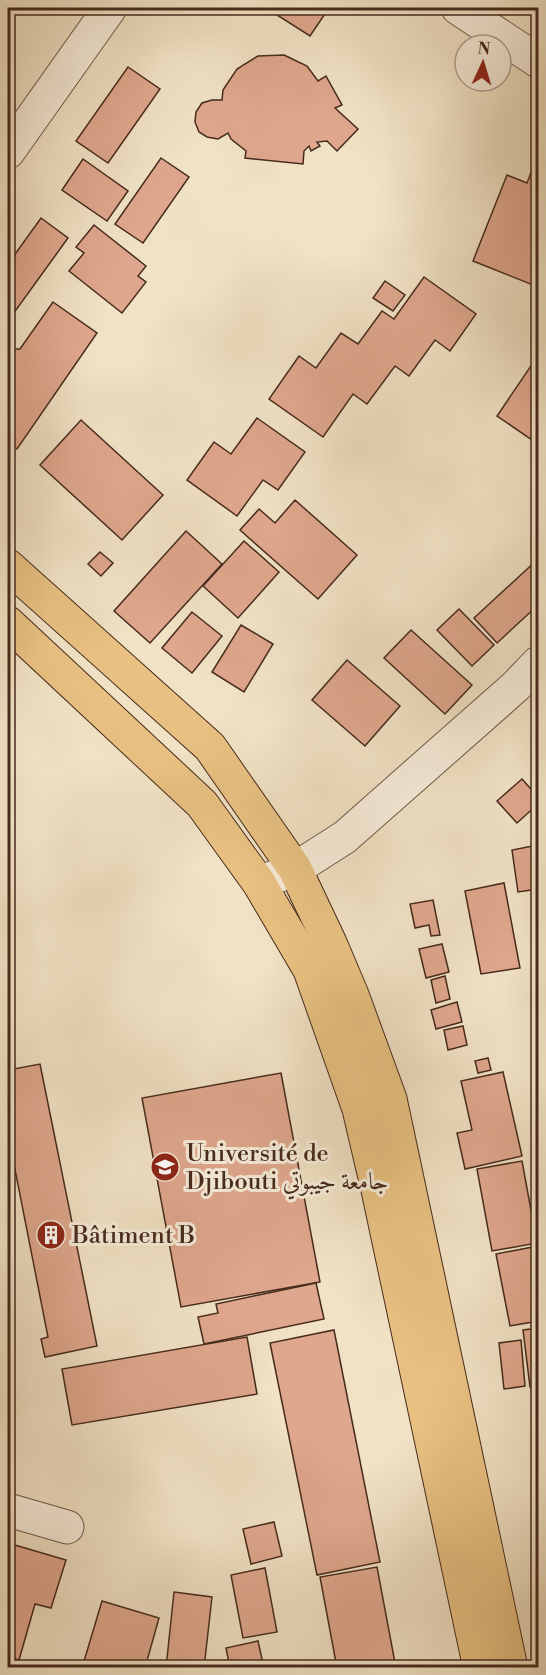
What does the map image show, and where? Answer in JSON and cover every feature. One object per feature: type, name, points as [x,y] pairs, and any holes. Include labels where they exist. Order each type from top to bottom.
[{"type":"main road","points":[[8,566],[210,747],[295,869],[330,943],[352,995],[390,1099],[511,1668]]},
{"type":"main road","points":[[8,623],[202,804],[259,883],[309,970],[359,1109],[386,1225],[480,1668]]},
{"type":"street","points":[[8,152],[110,8]]},
{"type":"street","points":[[458,8],[538,62]]},
{"type":"street","points":[[259,883],[295,869],[345,837],[516,686],[538,663]]},
{"type":"street","points":[[8,1510],[67,1527]]},
{"type":"building","points":[[266,8],[329,8],[310,36]]},
{"type":"building","points":[[284,55],[307,66],[318,81],[326,76],[342,105],[335,108],[358,129],[337,151],[327,141],[317,142],[320,146],[311,151],[309,146],[304,151],[303,164],[245,158],[246,151],[231,139],[228,133],[218,139],[207,137],[199,132],[195,122],[196,112],[202,103],[222,100],[223,90],[237,69],[258,56]]},
{"type":"building","points":[[128,67],[160,89],[108,163],[76,141]]},
{"type":"building","points":[[161,158],[189,177],[143,243],[115,224]]},
{"type":"building","points":[[83,159],[128,191],[107,221],[62,190]]},
{"type":"building","points":[[535,162],[538,163],[538,287],[473,261],[507,175],[527,183]]},
{"type":"building","points":[[41,218],[68,238],[8,321],[8,264]]},
{"type":"building","points":[[94,225],[146,266],[138,276],[146,282],[122,313],[69,271],[84,253],[76,247]]},
{"type":"building","points":[[424,277],[476,314],[450,351],[435,340],[409,376],[395,366],[367,404],[353,394],[323,437],[269,399],[299,356],[316,368],[341,333],[358,344],[382,311],[394,319]]},
{"type":"building","points":[[385,281],[405,295],[393,311],[373,298]]},
{"type":"building","points":[[53,302],[97,333],[17,449],[8,442],[8,349],[20,349]]},
{"type":"building","points":[[537,357],[538,359],[538,444],[497,416]]},
{"type":"building","points":[[257,418],[305,452],[278,490],[263,480],[237,516],[187,480],[214,442],[231,454]]},
{"type":"building","points":[[81,420],[163,495],[122,540],[40,465]]},
{"type":"building","points":[[295,500],[357,555],[318,599],[240,530],[259,509],[275,523]]},
{"type":"building","points":[[186,531],[222,564],[150,643],[114,611]]},
{"type":"building","points":[[244,541],[279,572],[238,618],[203,586]]},
{"type":"building","points":[[100,552],[113,563],[101,576],[88,564]]},
{"type":"building","points":[[538,559],[538,605],[497,643],[474,618]]},
{"type":"building","points":[[459,609],[494,645],[472,666],[437,630]]},
{"type":"building","points":[[192,612],[222,636],[192,673],[162,648]]},
{"type":"building","points":[[241,625],[273,644],[244,692],[212,672]]},
{"type":"building","points":[[411,630],[472,685],[445,714],[384,658]]},
{"type":"building","points":[[347,660],[400,706],[365,746],[312,700]]},
{"type":"building","points":[[522,779],[538,797],[538,804],[517,823],[497,801]]},
{"type":"building","points":[[538,845],[538,889],[518,892],[512,850]]},
{"type":"building","points":[[504,883],[520,968],[481,974],[465,891]]},
{"type":"building","points":[[433,900],[440,935],[431,936],[429,925],[415,928],[410,904]]},
{"type":"building","points":[[442,944],[449,972],[426,978],[419,949]]},
{"type":"building","points":[[445,976],[450,999],[436,1003],[431,980]]},
{"type":"building","points":[[457,1002],[462,1022],[436,1029],[431,1010]]},
{"type":"building","points":[[463,1026],[467,1045],[448,1050],[444,1030]]},
{"type":"building","points":[[488,1058],[491,1070],[478,1073],[475,1061]]},
{"type":"building","name":"Bâtiment B","points":[[40,1064],[97,1346],[45,1357],[41,1339],[48,1337],[8,1134],[8,1070]]},
{"type":"building","points":[[503,1072],[522,1156],[465,1169],[457,1133],[472,1130],[461,1081]]},
{"type":"building","points":[[281,1073],[320,1282],[181,1307],[142,1098]]},
{"type":"building","points":[[522,1161],[537,1243],[492,1251],[477,1169]]},
{"type":"building","points":[[538,1246],[538,1321],[510,1326],[496,1254]]},
{"type":"building","points":[[316,1283],[324,1319],[204,1344],[198,1317],[218,1313],[216,1304]]},
{"type":"building","points":[[538,1328],[538,1386],[530,1387],[523,1330]]},
{"type":"building","points":[[334,1330],[380,1562],[317,1575],[270,1343]]},
{"type":"building","points":[[247,1337],[257,1394],[72,1425],[62,1369]]},
{"type":"building","points":[[521,1340],[525,1386],[504,1389],[499,1343]]},
{"type":"building","points":[[274,1522],[282,1556],[251,1564],[243,1529]]},
{"type":"building","points":[[8,1543],[66,1560],[51,1608],[35,1604],[19,1660],[8,1657]]},
{"type":"building","points":[[377,1567],[396,1668],[337,1668],[320,1577]]},
{"type":"building","points":[[265,1568],[277,1632],[243,1638],[231,1575]]},
{"type":"building","points":[[174,1592],[212,1597],[204,1668],[166,1668]]},
{"type":"building","points":[[102,1601],[159,1618],[145,1668],[82,1668]]},
{"type":"building","points":[[258,1641],[264,1668],[230,1668],[226,1648]]},
{"type":"place","name":"Université de Djibouti جامعة جيبوتي","points":[[165,1167]]},
{"type":"place","name":"Bâtiment B","points":[[51,1235]]}]
